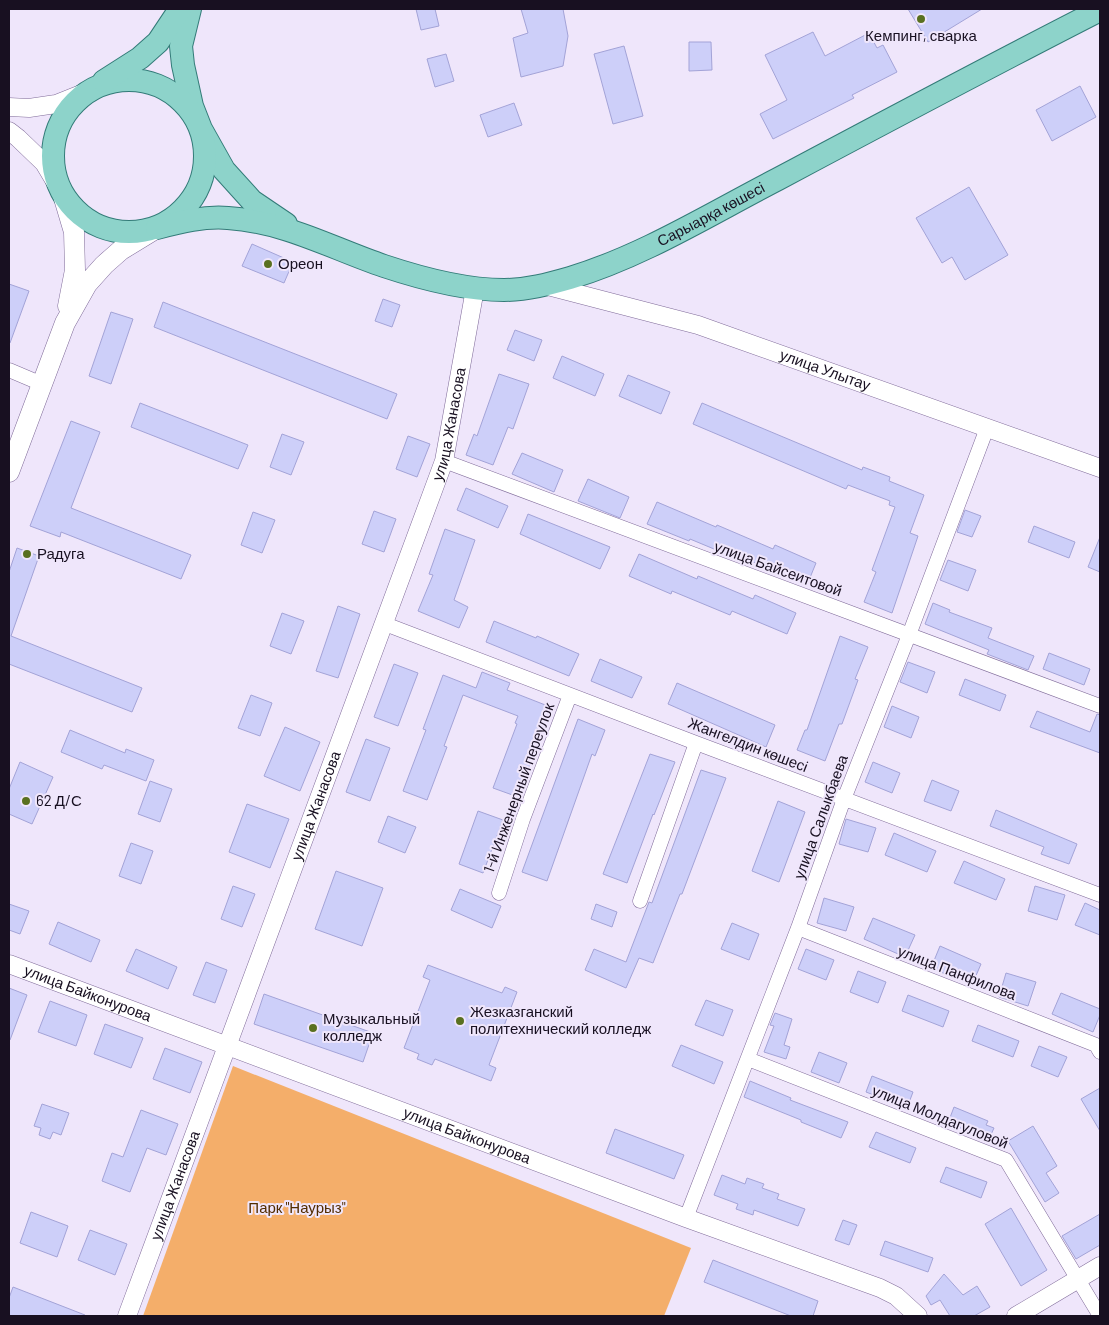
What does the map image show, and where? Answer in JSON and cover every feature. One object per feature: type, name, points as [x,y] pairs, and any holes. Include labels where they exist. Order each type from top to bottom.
[{"type":"main road","points":[[65,323],[75,270],[74,232],[55,176],[53,147],[56,132],[64,116],[77,100],[140,58],[158,42],[180,9]]},
{"type":"main road","points":[[9,472],[65,323],[87,284],[121,250],[174,219],[185,209],[196,194],[203,179],[206,147],[192,106],[181,46],[190,9]]},
{"type":"main road","name":"Сарыарқа көшесі","points":[[297,232],[385,266],[448,284],[474,289],[508,290],[544,286],[602,268],[659,242],[1100,10]]},
{"type":"main road","points":[[96,88],[116,81],[134,80],[157,85],[180,98],[193,113],[224,170],[252,201],[297,232]]},
{"type":"main road","points":[[63,195],[75,211],[91,223],[110,231],[143,232],[189,220],[226,218],[259,222],[297,232]]},
{"type":"street","points":[[9,107],[29,108],[56,104],[96,88]]},
{"type":"street","points":[[9,131],[44,163],[63,195]]},
{"type":"street","name":"улица Улытау","points":[[544,286],[698,325],[1100,468]]},
{"type":"street","name":"улица Жанасова","points":[[127,1316],[444,461],[474,289]]},
{"type":"street","points":[[9,370],[42,384]]},
{"type":"street","name":"улица Салыкбаева","points":[[686,1218],[798,928],[844,799],[910,635],[987,428]]},
{"type":"street","name":"улица Байсеитовой","points":[[444,461],[1100,706]]},
{"type":"street","name":"Жангелдин көшесі","points":[[385,624],[844,799],[1100,894]]},
{"type":"street","name":"1-й Инженерный переулок","points":[[499,893],[523,819],[570,695]]},
{"type":"street","points":[[640,901],[696,743]]},
{"type":"street","name":"улица Панфилова","points":[[798,928],[1096,1045],[1100,1052]]},
{"type":"street","name":"улица Байконурова","points":[[9,964],[686,1218],[880,1288],[896,1296],[918,1316]]},
{"type":"street","name":"улица Молдагуловой","points":[[748,1059],[1006,1160],[1100,1316]]},
{"type":"street","points":[[1016,1316],[1100,1266]]},
{"type":"green space","name":"Парк \"Наурыз\"","points":[[233,1066],[691,1248],[664,1316],[143,1316]]},
{"type":"building","points":[[416,9],[435,9],[439,26],[421,30]]},
{"type":"building","points":[[521,9],[563,9],[568,36],[563,66],[521,77],[513,38],[528,33]]},
{"type":"building","points":[[908,9],[982,9],[928,42]]},
{"type":"building","points":[[813,32],[825,56],[869,33],[877,48],[883,45],[897,72],[852,95],[854,98],[773,139],[760,114],[787,100],[765,55]]},
{"type":"building","points":[[689,42],[711,42],[712,70],[689,71]]},
{"type":"building","points":[[624,46],[643,116],[613,124],[594,54]]},
{"type":"building","points":[[446,54],[454,81],[435,87],[427,59]]},
{"type":"building","points":[[1080,86],[1096,117],[1052,141],[1036,110]]},
{"type":"building","points":[[514,103],[522,125],[488,137],[480,115]]},
{"type":"building","points":[[969,187],[1008,255],[965,280],[952,257],[942,263],[916,218]]},
{"type":"building","name":"Ореон","points":[[252,244],[293,262],[284,283],[242,266]]},
{"type":"building","points":[[9,284],[29,291],[10,343],[9,343]]},
{"type":"building","points":[[383,299],[400,305],[392,327],[375,321]]},
{"type":"building","points":[[163,302],[397,394],[387,419],[154,327]]},
{"type":"building","points":[[111,312],[133,319],[111,384],[89,376]]},
{"type":"building","points":[[515,330],[542,340],[534,361],[507,350]]},
{"type":"building","points":[[562,356],[604,374],[595,396],[553,378]]},
{"type":"building","points":[[499,374],[529,384],[513,429],[508,427],[493,465],[466,455],[474,434],[477,436]]},
{"type":"building","points":[[628,375],[670,392],[661,414],[619,396]]},
{"type":"building","points":[[140,403],[248,445],[238,469],[131,427]]},
{"type":"building","points":[[702,403],[862,470],[863,467],[890,477],[889,481],[924,495],[910,533],[918,536],[892,613],[864,602],[876,572],[872,570],[895,507],[889,505],[890,501],[848,485],[846,489],[693,424]]},
{"type":"building","points":[[71,421],[100,432],[71,508],[191,555],[181,579],[61,532],[60,537],[30,526]]},
{"type":"building","points":[[282,434],[304,442],[291,475],[270,467]]},
{"type":"building","points":[[408,436],[430,444],[417,477],[396,469]]},
{"type":"building","points":[[522,453],[563,470],[554,492],[512,474]]},
{"type":"building","points":[[588,479],[629,497],[620,518],[578,501]]},
{"type":"building","points":[[466,488],[508,506],[498,528],[457,510]]},
{"type":"building","points":[[657,502],[773,549],[775,545],[816,563],[807,585],[751,561],[750,564],[690,539],[689,541],[647,524]]},
{"type":"building","points":[[965,510],[981,516],[972,537],[957,532]]},
{"type":"building","points":[[374,511],[396,519],[384,552],[362,544]]},
{"type":"building","points":[[253,512],[275,520],[262,553],[241,545]]},
{"type":"building","points":[[528,514],[610,547],[600,569],[520,534]]},
{"type":"building","points":[[1034,526],[1075,542],[1069,558],[1028,542]]},
{"type":"building","points":[[445,529],[475,540],[454,600],[468,607],[459,628],[418,611],[433,575],[429,574]]},
{"type":"building","points":[[1100,537],[1100,572],[1088,567]]},
{"type":"building","points":[[17,548],[39,556],[11,636],[142,688],[132,712],[9,664],[9,572]]},
{"type":"building","points":[[639,554],[697,579],[698,576],[753,599],[755,595],[796,613],[787,634],[732,611],[730,615],[672,591],[671,594],[629,576]]},
{"type":"building","points":[[948,560],[976,570],[968,591],[940,580]]},
{"type":"building","points":[[933,603],[950,610],[949,612],[992,628],[988,638],[1034,656],[1028,670],[987,654],[989,650],[925,624]]},
{"type":"building","points":[[338,606],[360,614],[338,678],[316,671]]},
{"type":"building","points":[[282,613],[304,621],[291,654],[270,646]]},
{"type":"building","points":[[494,621],[536,638],[537,636],[579,654],[569,676],[486,642]]},
{"type":"building","points":[[840,636],[868,647],[855,679],[858,680],[842,724],[839,724],[825,761],[797,750],[805,730],[807,730]]},
{"type":"building","points":[[1049,653],[1090,669],[1084,685],[1043,669]]},
{"type":"building","points":[[600,659],[642,677],[632,698],[591,681]]},
{"type":"building","points":[[908,662],[935,672],[927,693],[900,682]]},
{"type":"building","points":[[394,664],[418,673],[398,726],[374,717]]},
{"type":"building","points":[[482,672],[510,683],[507,690],[553,708],[543,734],[541,733],[518,797],[493,788],[517,724],[515,723],[518,716],[463,695],[444,746],[447,747],[427,800],[403,791],[426,730],[423,729],[443,675],[476,688]]},
{"type":"building","points":[[965,679],[1006,695],[1000,711],[959,695]]},
{"type":"building","points":[[677,683],[775,725],[766,747],[668,704]]},
{"type":"building","points":[[251,695],[272,703],[260,736],[238,728]]},
{"type":"building","points":[[892,706],[919,717],[911,738],[884,727]]},
{"type":"building","points":[[1037,711],[1090,732],[1097,714],[1100,715],[1100,753],[1030,727]]},
{"type":"building","points":[[578,719],[605,730],[595,756],[592,754],[547,881],[522,872]]},
{"type":"building","points":[[285,727],[320,742],[300,791],[264,776]]},
{"type":"building","points":[[70,730],[125,753],[126,749],[154,760],[146,781],[104,765],[102,769],[61,752]]},
{"type":"building","points":[[366,739],[390,748],[370,801],[346,792]]},
{"type":"building","points":[[650,754],[675,762],[627,883],[603,874]]},
{"type":"building","name":"62 Д/С","points":[[20,762],[53,777],[32,824],[9,814],[9,789]]},
{"type":"building","points":[[873,762],[900,773],[892,793],[865,782]]},
{"type":"building","points":[[701,770],[726,778],[682,894],[680,894],[653,963],[639,958],[626,988],[585,970],[594,949],[626,962],[649,902],[652,903]]},
{"type":"building","points":[[932,780],[959,791],[951,811],[924,801]]},
{"type":"building","points":[[150,781],[172,789],[160,822],[138,814]]},
{"type":"building","points":[[778,801],[805,812],[779,882],[752,871]]},
{"type":"building","points":[[247,804],[289,819],[270,868],[229,852]]},
{"type":"building","points":[[996,810],[1077,844],[1069,864],[1041,854],[1044,847],[990,826]]},
{"type":"building","points":[[478,811],[503,820],[483,873],[459,864]]},
{"type":"building","points":[[388,816],[416,827],[405,853],[378,842]]},
{"type":"building","points":[[846,819],[876,828],[868,852],[839,844]]},
{"type":"building","points":[[894,833],[936,851],[927,872],[885,855]]},
{"type":"building","points":[[131,843],[153,851],[141,884],[119,876]]},
{"type":"building","points":[[964,861],[1005,879],[996,900],[954,883]]},
{"type":"building","points":[[336,871],[383,888],[362,946],[315,929]]},
{"type":"building","points":[[233,886],[255,894],[242,927],[221,919]]},
{"type":"building","points":[[1035,886],[1065,895],[1057,920],[1028,911]]},
{"type":"building","points":[[460,889],[501,906],[492,928],[451,910]]},
{"type":"building","points":[[824,898],[854,907],[846,931],[817,923]]},
{"type":"building","points":[[1085,903],[1100,910],[1100,935],[1075,925]]},
{"type":"building","points":[[9,904],[29,911],[20,934],[9,930]]},
{"type":"building","points":[[596,904],[617,912],[612,927],[591,919]]},
{"type":"building","points":[[873,918],[915,935],[905,957],[864,939]]},
{"type":"building","points":[[58,922],[100,940],[91,962],[49,944]]},
{"type":"building","points":[[732,923],[759,934],[749,960],[721,949]]},
{"type":"building","points":[[940,946],[981,964],[972,985],[931,968]]},
{"type":"building","points":[[136,949],[177,967],[168,989],[126,971]]},
{"type":"building","points":[[806,949],[834,960],[826,980],[798,969]]},
{"type":"building","points":[[206,962],[227,970],[215,1003],[193,995]]},
{"type":"building","name":"Жезказганский политехнический колледж","points":[[428,965],[502,993],[505,987],[517,992],[489,1065],[496,1068],[491,1081],[435,1059],[432,1065],[417,1059],[419,1054],[404,1048],[430,980],[423,977]]},
{"type":"building","points":[[858,971],[886,982],[878,1003],[850,992]]},
{"type":"building","points":[[1006,973],[1036,982],[1028,1006],[999,997]]},
{"type":"building","points":[[9,988],[27,995],[10,1040],[9,1040]]},
{"type":"building","points":[[1061,993],[1100,1009],[1100,1015],[1093,1032],[1052,1014]]},
{"type":"building","name":"Музыкальный колледж","points":[[264,994],[373,1033],[363,1062],[254,1024]]},
{"type":"building","points":[[908,995],[949,1011],[943,1027],[902,1011]]},
{"type":"building","points":[[706,1000],[733,1010],[723,1036],[695,1025]]},
{"type":"building","points":[[50,1001],[87,1015],[76,1046],[38,1032]]},
{"type":"building","points":[[775,1013],[792,1019],[784,1045],[790,1047],[786,1059],[764,1052],[774,1026],[770,1025]]},
{"type":"building","points":[[105,1024],[143,1038],[131,1068],[94,1054]]},
{"type":"building","points":[[978,1025],[1019,1041],[1013,1057],[972,1041]]},
{"type":"building","points":[[681,1045],[723,1062],[714,1084],[672,1066]]},
{"type":"building","points":[[1039,1046],[1067,1057],[1058,1077],[1031,1066]]},
{"type":"building","points":[[165,1048],[202,1062],[190,1093],[153,1079]]},
{"type":"building","points":[[819,1052],[847,1063],[839,1083],[811,1072]]},
{"type":"building","points":[[872,1076],[913,1092],[907,1108],[866,1092]]},
{"type":"building","points":[[750,1081],[791,1098],[790,1100],[848,1122],[841,1138],[744,1097]]},
{"type":"building","points":[[1100,1088],[1100,1131],[1081,1099]]},
{"type":"building","points":[[42,1104],[69,1113],[61,1135],[53,1132],[50,1139],[39,1135],[41,1128],[34,1126]]},
{"type":"building","points":[[954,1107],[988,1121],[986,1125],[994,1128],[989,1139],[948,1123]]},
{"type":"building","points":[[141,1110],[178,1124],[166,1155],[147,1148],[130,1192],[102,1181],[112,1153],[123,1157]]},
{"type":"building","points":[[1033,1126],[1057,1166],[1046,1173],[1059,1193],[1045,1202],[1008,1141]]},
{"type":"building","points":[[615,1129],[684,1155],[674,1179],[606,1153]]},
{"type":"building","points":[[876,1132],[916,1148],[910,1163],[869,1147]]},
{"type":"building","points":[[946,1167],[987,1182],[981,1198],[940,1182]]},
{"type":"building","points":[[722,1175],[745,1184],[747,1178],[764,1184],[762,1188],[779,1194],[777,1199],[805,1209],[798,1226],[754,1210],[753,1215],[736,1209],[738,1204],[714,1195]]},
{"type":"building","points":[[1011,1208],[1047,1270],[1021,1286],[985,1224]]},
{"type":"building","points":[[31,1212],[68,1226],[57,1257],[20,1243]]},
{"type":"building","points":[[1100,1214],[1100,1245],[1076,1259],[1062,1236]]},
{"type":"building","points":[[843,1220],[857,1225],[849,1245],[835,1240]]},
{"type":"building","points":[[90,1230],[127,1244],[115,1275],[78,1260]]},
{"type":"building","points":[[885,1241],[933,1258],[928,1272],[880,1255]]},
{"type":"building","points":[[713,1260],[818,1301],[813,1316],[791,1316],[704,1282]]},
{"type":"building","points":[[944,1274],[963,1295],[977,1286],[990,1307],[974,1316],[950,1316],[940,1300],[931,1305],[926,1296]]},
{"type":"building","points":[[13,1287],[85,1316],[9,1315],[9,1298]]},
{"type":"place","name":"Кемпинг, сварка","points":[[921,19]]},
{"type":"place","name":"Ореон","points":[[268,264]]},
{"type":"place","name":"Радуга","points":[[27,554]]},
{"type":"place","name":"62 Д/С","points":[[26,801]]},
{"type":"place","name":"Жезказганский политехнический колледж","points":[[460,1021]]},
{"type":"place","name":"Музыкальный колледж","points":[[313,1028]]}]
